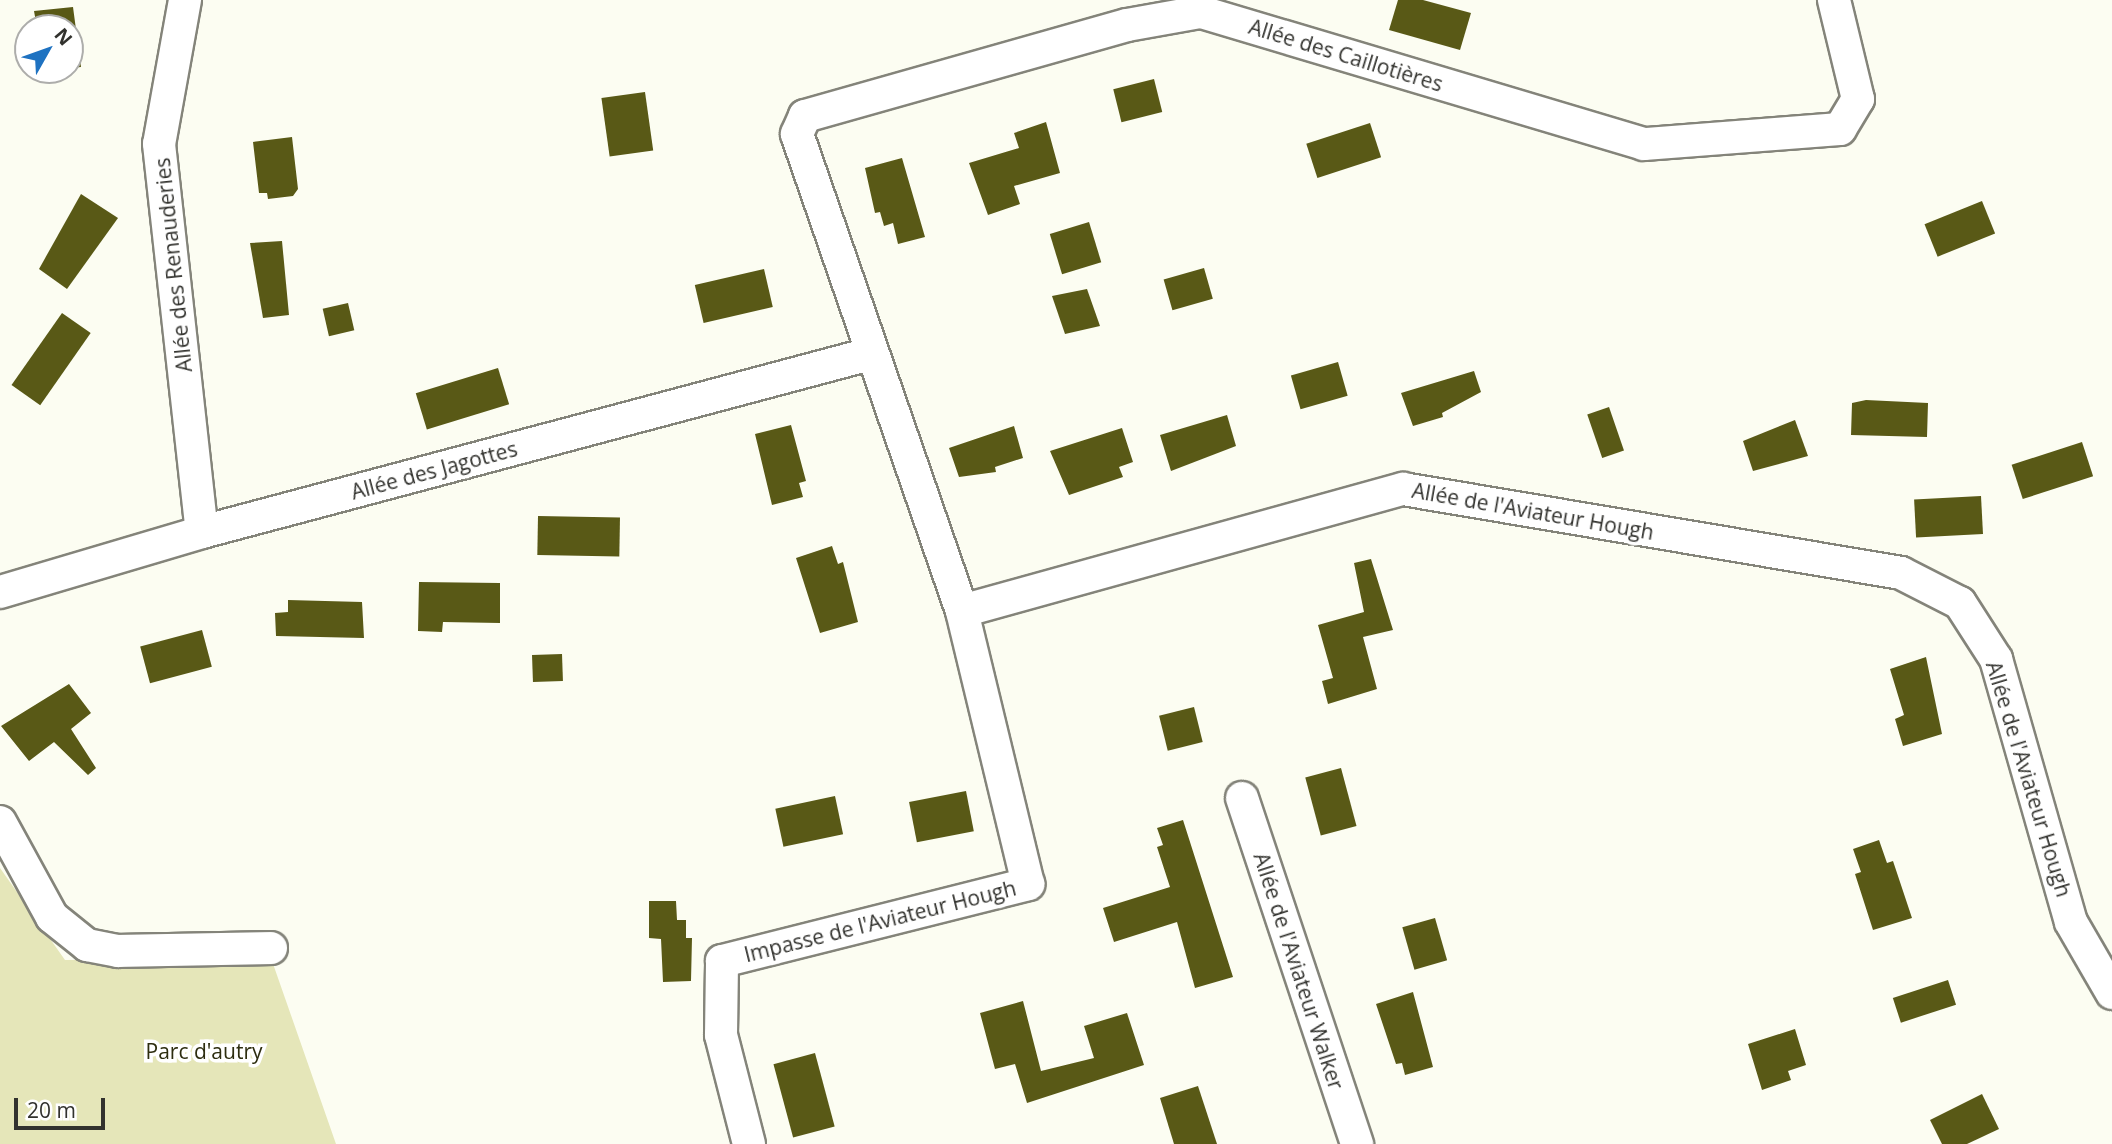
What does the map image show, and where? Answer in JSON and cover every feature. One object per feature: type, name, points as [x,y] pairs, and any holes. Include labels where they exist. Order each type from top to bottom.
[{"type":"street","name":"Allée des Renauderies","points":[[185,0],[159,144],[202,532]]},
{"type":"street","name":"Allée des Caillotières","points":[[870,354],[797,134],[805,116],[1127,25],[1200,12],[1644,144],[1840,129],[1858,99],[1835,0]]},
{"type":"street","name":"Allée des Jagottes","points":[[0,592],[202,532],[870,354]]},
{"type":"street","points":[[870,354],[962,611]]},
{"type":"street","name":"Allée de l'Aviateur Hough","points":[[962,611],[1404,489],[1901,573],[1960,603],[1996,659],[2071,922],[2112,993]]},
{"type":"street","name":"Impasse de l'Aviateur Hough","points":[[749,1144],[721,1035],[722,961],[1028,884],[962,611]]},
{"type":"street","name":"Allée de l'Aviateur Walker","points":[[1242,798],[1357,1144]]},
{"type":"street","points":[[0,821],[52,918],[87,945],[118,951],[271,948]]},
{"type":"green space","name":"Parc d'autry","points":[[0,868],[65,960],[271,958],[336,1144],[0,1144]]},
{"type":"building","points":[[1398,0],[1423,0],[1471,13],[1460,50],[1389,30]]},
{"type":"building","points":[[73,7],[74,14],[35,14],[34,11]]},
{"type":"building","points":[[1154,79],[1162,112],[1121,122],[1113,89]]},
{"type":"building","points":[[645,92],[653,150],[610,157],[601,98]]},
{"type":"building","points":[[1046,122],[1060,173],[1014,186],[1020,204],[988,215],[969,163],[1019,148],[1014,133]]},
{"type":"building","points":[[1370,123],[1381,157],[1317,178],[1306,144]]},
{"type":"building","points":[[292,137],[298,189],[293,196],[268,199],[267,193],[259,193],[253,142]]},
{"type":"building","points":[[902,158],[925,237],[898,244],[893,223],[884,226],[880,212],[875,213],[865,168]]},
{"type":"building","points":[[81,194],[118,218],[67,289],[39,269]]},
{"type":"building","points":[[1982,201],[1995,233],[1938,257],[1925,224]]},
{"type":"building","points":[[1089,222],[1101,262],[1062,274],[1050,234]]},
{"type":"building","points":[[282,241],[289,315],[263,318],[250,243]]},
{"type":"building","points":[[1204,268],[1213,299],[1172,310],[1164,280]]},
{"type":"building","points":[[764,269],[773,307],[704,323],[695,285]]},
{"type":"building","points":[[1087,289],[1100,326],[1065,334],[1052,296]]},
{"type":"building","points":[[348,303],[354,330],[329,336],[323,309]]},
{"type":"building","points":[[62,313],[91,333],[40,405],[12,385]]},
{"type":"building","points":[[1338,362],[1348,396],[1301,409],[1291,376]]},
{"type":"building","points":[[498,368],[509,404],[427,429],[416,393]]},
{"type":"building","points":[[1474,371],[1481,392],[1442,413],[1443,417],[1413,426],[1401,393]]},
{"type":"building","points":[[1866,400],[1928,403],[1927,437],[1851,435],[1852,403]]},
{"type":"building","points":[[1609,407],[1624,450],[1602,458],[1587,414]]},
{"type":"building","points":[[1227,415],[1236,446],[1171,471],[1160,435]]},
{"type":"building","points":[[1795,420],[1808,456],[1753,471],[1743,441]]},
{"type":"building","points":[[791,425],[806,481],[799,483],[803,497],[772,505],[755,434]]},
{"type":"building","points":[[1014,426],[1023,458],[995,467],[996,472],[959,477],[949,448]]},
{"type":"building","points":[[1122,428],[1133,462],[1119,467],[1123,477],[1069,495],[1050,451]]},
{"type":"building","points":[[2082,442],[2093,476],[2023,499],[2012,465]]},
{"type":"building","points":[[1981,496],[1983,534],[1916,537],[1914,500]]},
{"type":"building","points":[[538,516],[620,517],[619,556],[537,555]]},
{"type":"building","points":[[832,546],[838,564],[843,562],[858,622],[820,633],[796,558]]},
{"type":"building","points":[[1371,559],[1393,630],[1363,637],[1377,689],[1328,704],[1322,681],[1333,678],[1318,625],[1364,612],[1354,563]]},
{"type":"building","points":[[419,582],[500,583],[500,623],[443,622],[442,632],[418,631]]},
{"type":"building","points":[[288,600],[362,602],[364,638],[276,636],[275,613],[288,612]]},
{"type":"building","points":[[202,630],[212,667],[150,683],[140,647]]},
{"type":"building","points":[[562,654],[563,681],[533,682],[532,655]]},
{"type":"building","points":[[1926,657],[1942,734],[1903,746],[1895,719],[1904,715],[1890,669]]},
{"type":"building","points":[[69,684],[91,713],[71,729],[96,768],[88,775],[54,742],[29,761],[1,726]]},
{"type":"building","points":[[1194,707],[1203,742],[1168,751],[1159,716]]},
{"type":"building","points":[[1341,768],[1357,826],[1321,836],[1305,778]]},
{"type":"building","points":[[966,791],[974,831],[917,842],[909,802]]},
{"type":"building","points":[[835,796],[843,834],[783,847],[775,809]]},
{"type":"building","points":[[1183,820],[1233,977],[1195,988],[1177,922],[1114,942],[1103,908],[1170,887],[1157,847],[1163,845],[1157,828]]},
{"type":"building","points":[[1879,840],[1887,863],[1893,861],[1912,918],[1873,930],[1855,874],[1861,872],[1853,849]]},
{"type":"building","points":[[649,901],[676,901],[677,920],[686,920],[686,938],[692,938],[691,981],[663,982],[661,939],[649,938]]},
{"type":"building","points":[[1435,918],[1447,960],[1414,970],[1402,927]]},
{"type":"building","points":[[1948,980],[1956,1005],[1901,1023],[1893,998]]},
{"type":"building","points":[[1413,992],[1433,1067],[1405,1075],[1402,1063],[1396,1064],[1376,1004]]},
{"type":"building","points":[[1023,1001],[1041,1071],[1094,1058],[1084,1026],[1127,1013],[1144,1065],[1027,1103],[1015,1064],[995,1069],[980,1013]]},
{"type":"building","points":[[1795,1029],[1806,1065],[1788,1071],[1791,1080],[1762,1090],[1748,1044]]},
{"type":"building","points":[[815,1053],[835,1126],[793,1138],[773,1064]]},
{"type":"building","points":[[1198,1086],[1217,1144],[1174,1144],[1160,1098]]},
{"type":"building","points":[[1982,1094],[1999,1129],[1967,1144],[1942,1144],[1930,1120]]}]
